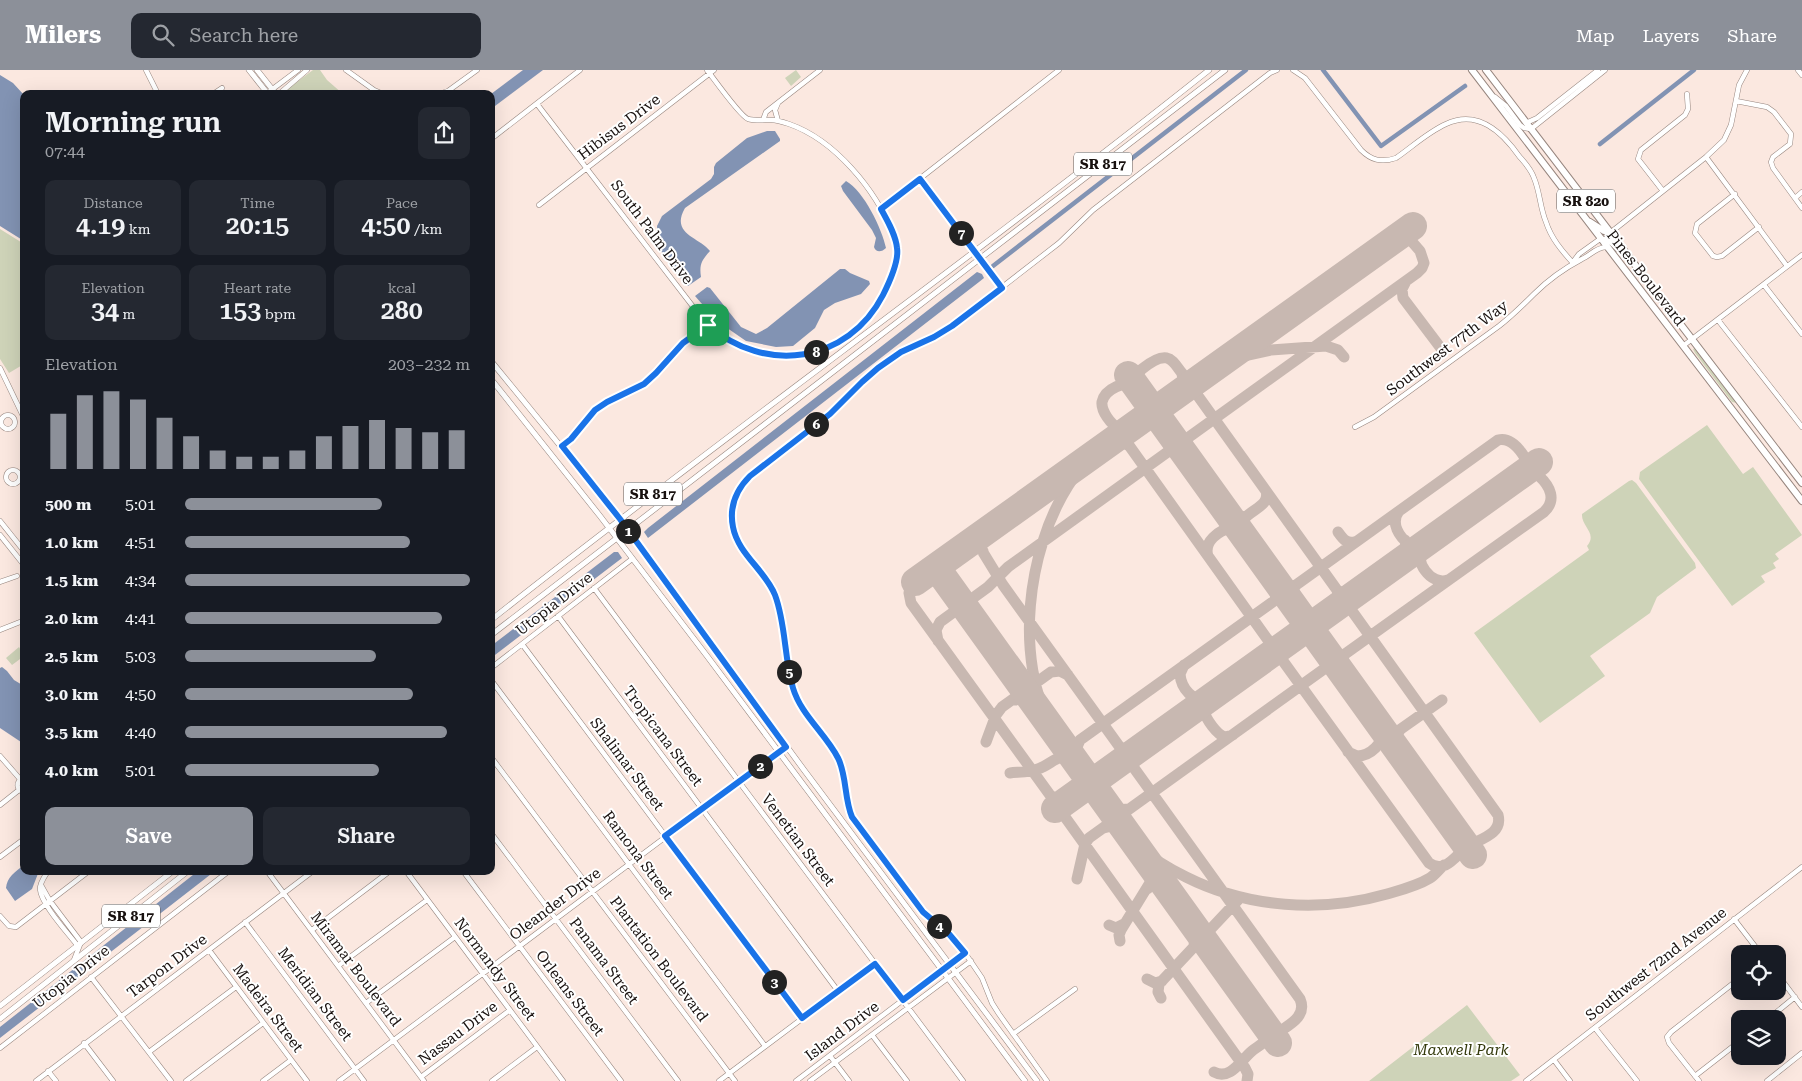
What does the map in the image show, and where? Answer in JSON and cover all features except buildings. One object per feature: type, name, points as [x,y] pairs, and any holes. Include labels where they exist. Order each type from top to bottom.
[{"type":"highway","name":"Pines Boulevard","points":[[1472,70],[1802,501]]},
{"type":"highway","points":[[1481,70],[1499,87]]},
{"type":"highway","name":"Pines Boulevard","points":[[1486,70],[1802,483]]},
{"type":"highway","points":[[1583,217],[1604,232],[1610,233]]},
{"type":"highway","points":[[1600,239],[1613,243],[1641,273]]},
{"type":"main road","points":[[249,70],[264,90]]},
{"type":"main road","points":[[257,70],[274,90]]},
{"type":"main road","name":"SR 817","points":[[495,617],[609,527],[975,252],[1208,70]]},
{"type":"main road","name":"SR 817","points":[[495,632],[1225,70]]},
{"type":"main road","points":[[495,366],[620,519],[886,882],[951,965],[1037,1081]]},
{"type":"main road","points":[[495,384],[609,527],[1025,1081]]},
{"type":"main road","points":[[495,621],[507,608]]},
{"type":"main road","name":"SR 817","points":[[0,1006],[168,875]]},
{"type":"main road","name":"SR 817","points":[[0,1019],[183,875]]},
{"type":"main road","points":[[90,947],[94,932]]},
{"type":"street","points":[[148,70],[156,90]]},
{"type":"street","points":[[278,90],[298,70]]},
{"type":"street","points":[[279,90],[307,70]]},
{"type":"street","points":[[346,70],[374,90]]},
{"type":"street","points":[[449,90],[477,70]]},
{"type":"street","points":[[495,136],[580,70]]},
{"type":"street","points":[[763,120],[766,112],[820,70]]},
{"type":"street","points":[[710,71],[748,119],[778,120],[792,125],[812,135],[837,155],[854,172],[881,209],[1060,70]]},
{"type":"street","points":[[1046,1081],[995,1008],[982,978],[971,961],[949,934],[923,912],[852,817],[837,756],[796,696],[790,678],[779,611],[774,593],[737,540],[732,526],[732,508],[739,488],[750,476],[830,414],[873,373],[901,352],[934,337],[952,326],[1059,243],[1093,210],[1270,73],[1277,70]]},
{"type":"street","points":[[1293,70],[1305,78],[1361,150],[1367,156],[1378,161],[1388,161],[1396,158],[1434,131],[1455,121],[1477,121],[1490,126],[1500,133],[1530,169],[1538,187],[1545,222],[1554,240],[1573,263]]},
{"type":"street","points":[[1526,123],[1537,118],[1598,70]]},
{"type":"street","points":[[1489,91],[1506,106],[1520,125],[1531,129],[1605,70]]},
{"type":"street","points":[[1610,233],[1706,157],[1724,140],[1731,125],[1739,85],[1747,70]]},
{"type":"street","points":[[1798,70],[1802,75]]},
{"type":"street","name":"Hibisus Drive","points":[[539,204],[710,71]]},
{"type":"street","points":[[1663,191],[1638,159],[1638,155],[1641,150],[1685,115],[1688,108],[1687,94]]},
{"type":"street","points":[[778,120],[776,110],[779,102]]},
{"type":"street","points":[[1736,102],[1767,107],[1774,112],[1791,134],[1792,140],[1790,144],[1773,157],[1771,162],[1773,168],[1802,208]]},
{"type":"street","name":"South Palm Drive","points":[[537,104],[708,325],[734,344],[760,353],[785,356],[822,350],[848,336],[870,315],[887,287],[898,248],[881,209]]},
{"type":"street","points":[[1706,157],[1787,266]]},
{"type":"street","points":[[920,179],[1002,288]]},
{"type":"street","points":[[1795,198],[1802,192]]},
{"type":"street","points":[[1735,194],[1696,224],[1695,233],[1713,256],[1717,257],[1722,256],[1759,227]]},
{"type":"street","name":"Southwest 77th Way","points":[[1573,263],[1579,254],[1600,239]]},
{"type":"street","name":"Southwest 77th Way","points":[[1355,427],[1374,417],[1500,326],[1538,290],[1573,263],[1583,259],[1596,249],[1606,247]]},
{"type":"street","points":[[1683,346],[1802,255]]},
{"type":"street","points":[[1764,285],[1802,334]]},
{"type":"street","points":[[1718,320],[1802,428]]},
{"type":"street","points":[[562,446],[571,439],[595,410],[644,384],[683,343],[708,325]]},
{"type":"street","points":[[0,368],[20,411]]},
{"type":"street","points":[[10,415],[15,420],[12,428],[8,430],[1,428],[1,421],[5,416],[10,415]]},
{"type":"street","points":[[15,420],[20,418]]},
{"type":"street","points":[[0,521],[20,546]]},
{"type":"street","points":[[0,535],[20,560]]},
{"type":"street","name":"Utopia Drive","points":[[495,665],[632,558]]},
{"type":"street","points":[[0,582],[17,576]]},
{"type":"street","name":"Venetian Street","points":[[594,588],[964,1081]]},
{"type":"street","name":"Tropicana Street","points":[[558,616],[838,991]]},
{"type":"street","points":[[0,630],[20,622]]},
{"type":"street","name":"Shalimar Street","points":[[522,644],[802,1018]]},
{"type":"street","name":"Ramona Street","points":[[495,685],[765,1046]]},
{"type":"street","name":"Oleander Drive","points":[[339,1081],[786,747]]},
{"type":"street","points":[[0,756],[20,776]]},
{"type":"street","name":"Plantation Boulevard","points":[[495,761],[735,1081]]},
{"type":"street","points":[[0,805],[20,792]]},
{"type":"street","name":"Panama Street","points":[[495,838],[678,1081]]},
{"type":"street","points":[[0,857],[20,842]]},
{"type":"street","name":"Southwest 72nd Avenue","points":[[1526,1081],[1802,866]]},
{"type":"street","points":[[893,872],[898,869]]},
{"type":"street","points":[[46,875],[40,890],[79,944],[74,960]]},
{"type":"street","points":[[0,916],[8,926],[19,925],[84,875]]},
{"type":"street","name":"Utopia Drive","points":[[0,1048],[225,875]]},
{"type":"street","name":"Miramar Boulevard","points":[[269,875],[423,1079]]},
{"type":"street","name":"Tarpon Drive","points":[[36,1081],[308,875]]},
{"type":"street","points":[[312,930],[385,875]]},
{"type":"street","name":"Normandy Street","points":[[409,875],[564,1081]]},
{"type":"street","name":"Orleans Street","points":[[466,875],[621,1081]]},
{"type":"street","points":[[338,966],[428,900]]},
{"type":"street","points":[[1734,919],[1754,945]]},
{"type":"street","name":"Meridian Street","points":[[245,922],[364,1081]]},
{"type":"street","points":[[366,1003],[455,937]]},
{"type":"street","name":"Madeira Street","points":[[209,950],[307,1081]]},
{"type":"street","name":"Island Drive","points":[[796,1081],[965,953]]},
{"type":"street","name":"Island Drive","points":[[810,1081],[971,961]]},
{"type":"street","points":[[719,1081],[875,964]]},
{"type":"street","points":[[91,977],[171,1081]]},
{"type":"street","points":[[1699,1081],[1669,1043],[1667,1037],[1731,985]]},
{"type":"street","points":[[1786,985],[1802,1007]]},
{"type":"street","points":[[149,1052],[236,986]]},
{"type":"street","points":[[1013,1034],[1075,989]]},
{"type":"street","points":[[1779,1010],[1795,997]]},
{"type":"street","name":"Nassau Drive","points":[[423,1079],[510,1010]]},
{"type":"street","points":[[186,1081],[263,1023]]},
{"type":"street","points":[[1595,1028],[1637,1081]]},
{"type":"street","points":[[872,1035],[906,1081]]},
{"type":"street","points":[[84,1043],[113,1081]]},
{"type":"street","points":[[492,1081],[537,1047]]},
{"type":"street","points":[[1695,1076],[1731,1048]]},
{"type":"street","points":[[1766,1081],[1802,1053]]},
{"type":"street","points":[[830,1056],[849,1081]]},
{"type":"street","points":[[263,1081],[291,1060]]},
{"type":"street","points":[[1554,1060],[1570,1081]]},
{"type":"street","points":[[48,1071],[56,1081]]},
{"type":"green space","points":[[313,70],[320,70],[327,80],[338,90],[286,90]]},
{"type":"green space","points":[[796,70],[801,77],[791,86],[785,78]]},
{"type":"green space","points":[[0,229],[20,242],[20,366],[9,373],[0,359]]},
{"type":"green space","points":[[1695,348],[1737,403],[1732,402],[1695,353],[1693,349]]},
{"type":"green space","points":[[1707,425],[1743,474],[1753,467],[1802,535],[1775,554],[1779,559],[1773,563],[1776,568],[1761,576],[1765,582],[1732,606],[1639,479],[1640,472]]},
{"type":"green space","points":[[1632,480],[1695,563],[1696,568],[1657,597],[1650,613],[1590,656],[1605,676],[1540,723],[1474,633],[1589,550],[1587,546],[1591,537],[1582,519],[1582,514]]},
{"type":"green space","points":[[19,647],[20,659],[12,665],[6,658]]},
{"type":"green space","name":"Maxwell Park","points":[[1467,1005],[1520,1075],[1511,1081],[1369,1081]]},
{"type":"water","points":[[523,70],[543,70],[495,106],[495,91]]},
{"type":"water","points":[[0,75],[13,83],[20,91],[20,238],[0,226]]},
{"type":"water","points":[[767,131],[775,131],[780,141],[685,208],[681,217],[683,229],[710,251],[702,262],[700,269],[701,277],[688,286],[675,272],[659,248],[657,226],[662,216],[711,179],[716,163],[747,138]]},
{"type":"water","points":[[846,181],[859,193],[871,211],[884,240],[886,248],[883,250],[878,251],[875,249],[876,238],[872,230],[843,191],[841,186]]},
{"type":"water","points":[[840,269],[845,269],[869,281],[870,284],[861,294],[835,303],[824,310],[815,328],[793,346],[776,347],[746,341],[717,321],[695,296],[707,287],[710,288],[741,327],[756,334],[767,328]]},
{"type":"water","points":[[977,272],[982,274],[984,278],[648,538],[644,532],[648,528]]},
{"type":"water","points":[[614,552],[618,552],[622,558],[495,655],[495,643]]},
{"type":"water","points":[[2,667],[20,684],[20,741],[0,728],[0,668]]},
{"type":"water","points":[[20,868],[20,875],[37,875],[32,889],[15,901],[6,888],[12,875]]},
{"type":"water","points":[[193,875],[210,875],[0,1038],[0,1027]]},
{"type":"waterway","points":[[993,266],[1246,70]]},
{"type":"waterway","points":[[1323,70],[1381,146],[1465,86]]},
{"type":"waterway","points":[[1600,144],[1694,70]]},
{"type":"taxiway","points":[[938,641],[936,630],[940,622],[988,587],[1008,567],[1169,451],[1178,450],[1185,454],[1184,446],[1189,437],[1417,273],[1424,263],[1420,251],[1407,236],[1401,236],[1393,240]]},
{"type":"taxiway","points":[[1406,281],[1402,289],[1403,298],[1443,351]]},
{"type":"taxiway","points":[[1206,373],[1240,357],[1271,350],[1326,346],[1338,350],[1344,357]]},
{"type":"taxiway","points":[[1137,387],[1136,377],[1138,373],[1155,360],[1164,358],[1171,360],[1184,376],[1191,379],[1200,378]]},
{"type":"taxiway","points":[[1180,392],[1184,383],[1182,374]]},
{"type":"taxiway","points":[[1200,378],[1195,388],[1198,396],[1337,590],[1346,595],[1355,593]]},
{"type":"taxiway","points":[[1130,428],[1122,429],[1113,424],[1107,417],[1102,402],[1111,389],[1127,384],[1137,387]]},
{"type":"taxiway","points":[[1130,428],[1126,436],[1128,444],[1268,640],[1270,648],[1267,657]]},
{"type":"taxiway","points":[[1110,442],[1120,440],[1129,446]]},
{"type":"taxiway","points":[[1010,773],[1035,770],[1061,757],[1078,764],[1075,752],[1080,740],[1274,601],[1279,593],[1279,584],[1288,588],[1296,585],[1498,440],[1506,440],[1514,444],[1525,458],[1528,468],[1546,484],[1551,498],[1544,512],[1345,654],[1338,657],[1328,654],[1328,663],[1324,669],[1089,838],[1085,844],[1077,879]]},
{"type":"taxiway","points":[[1052,728],[1040,700],[1033,670],[1030,606],[1035,573],[1043,542],[1054,512],[1074,477],[1098,451]]},
{"type":"taxiway","points":[[1242,533],[1241,525],[1248,515],[1264,503],[1266,491]]},
{"type":"taxiway","points":[[1399,511],[1395,520],[1397,530],[1410,545],[1422,545],[1420,558],[1425,571],[1436,579],[1448,580]]},
{"type":"taxiway","points":[[1224,530],[1228,523],[1229,514],[1238,518],[1246,516]]},
{"type":"taxiway","points":[[1208,556],[1208,546],[1217,534],[1231,528],[1242,533]]},
{"type":"taxiway","points":[[1338,532],[1348,542],[1357,541]]},
{"type":"taxiway","points":[[980,536],[981,549],[1003,585],[1119,746],[1126,751],[1135,751]]},
{"type":"taxiway","points":[[1404,558],[1407,551],[1405,540]]},
{"type":"taxiway","points":[[960,551],[972,545],[983,551]]},
{"type":"taxiway","points":[[915,582],[909,593],[911,603],[1050,795],[1058,801],[1067,800]]},
{"type":"taxiway","points":[[1291,602],[1291,592],[1296,585]]},
{"type":"taxiway","points":[[1335,608],[1339,599],[1337,590]]},
{"type":"taxiway","points":[[1267,657],[1277,656],[1283,661],[1429,863],[1435,866],[1446,865],[1468,846],[1489,835],[1497,827],[1499,822],[1498,815],[1352,611],[1350,602],[1355,593]]},
{"type":"taxiway","points":[[1268,640],[1276,645],[1284,644],[1281,651],[1283,661]]},
{"type":"taxiway","points":[[1341,671],[1340,663],[1345,654]]},
{"type":"taxiway","points":[[1184,665],[1180,674],[1185,689],[1197,699],[1208,699]]},
{"type":"taxiway","points":[[986,742],[996,715],[1002,707],[1051,672],[1060,671],[1068,675]]},
{"type":"taxiway","points":[[1013,700],[1026,699],[1037,708]]},
{"type":"taxiway","points":[[1208,699],[1204,709],[1209,722],[1222,736],[1233,735]]},
{"type":"taxiway","points":[[1382,729],[1390,732],[1398,731],[1442,700]]},
{"type":"taxiway","points":[[1189,712],[1199,711],[1206,716]]},
{"type":"taxiway","points":[[1348,752],[1357,756],[1367,754],[1376,748],[1381,739],[1382,729]]},
{"type":"taxiway","points":[[1378,745],[1386,743],[1395,747],[1395,737],[1400,730]]},
{"type":"taxiway","points":[[1135,751],[1132,760],[1134,768],[1300,999],[1302,1006],[1298,1016],[1273,1036]]},
{"type":"taxiway","points":[[1067,800],[1063,807],[1065,817],[1245,1068],[1248,1074],[1247,1081]]},
{"type":"taxiway","points":[[1105,802],[1116,810],[1129,809]]},
{"type":"taxiway","points":[[1104,828],[1117,826],[1157,860],[1180,874],[1210,887],[1259,901],[1285,904],[1336,904],[1387,894],[1425,881],[1444,865]]},
{"type":"taxiway","points":[[1120,941],[1119,935],[1121,930],[1151,881],[1148,862]]},
{"type":"taxiway","points":[[1147,889],[1158,885],[1168,890]]},
{"type":"taxiway","points":[[1161,998],[1158,992],[1159,984],[1238,900]]},
{"type":"taxiway","points":[[1191,922],[1196,935],[1194,945]]},
{"type":"taxiway","points":[[1109,925],[1116,928],[1124,924]]},
{"type":"taxiway","points":[[1147,979],[1155,983],[1162,981]]},
{"type":"taxiway","points":[[1214,1072],[1220,1074],[1230,1072],[1264,1042],[1269,1035],[1264,1024]]},
{"type":"runway","points":[[915,582],[1413,226]]},
{"type":"runway","points":[[1128,375],[1473,855]]},
{"type":"runway","points":[[1055,809],[1539,462]]},
{"type":"runway","points":[[936,567],[1278,1043]]},
{"type":"route","points":[[920,179],[1002,288],[952,326],[934,337],[901,352],[878,368],[830,414],[750,476],[739,488],[732,508],[732,526],[737,540],[774,593],[779,611],[790,678],[796,696],[802,708],[837,756],[843,774],[852,817],[923,912],[949,934],[965,953],[903,1000],[875,964],[802,1018],[665,836],[786,747],[620,519],[562,446],[571,439],[595,410],[644,384],[670,358],[678,347],[704,330],[708,325],[744,349],[774,356],[812,353],[835,344],[848,336],[860,327],[879,302],[887,287],[897,255],[898,248],[881,209],[920,179]]}]
